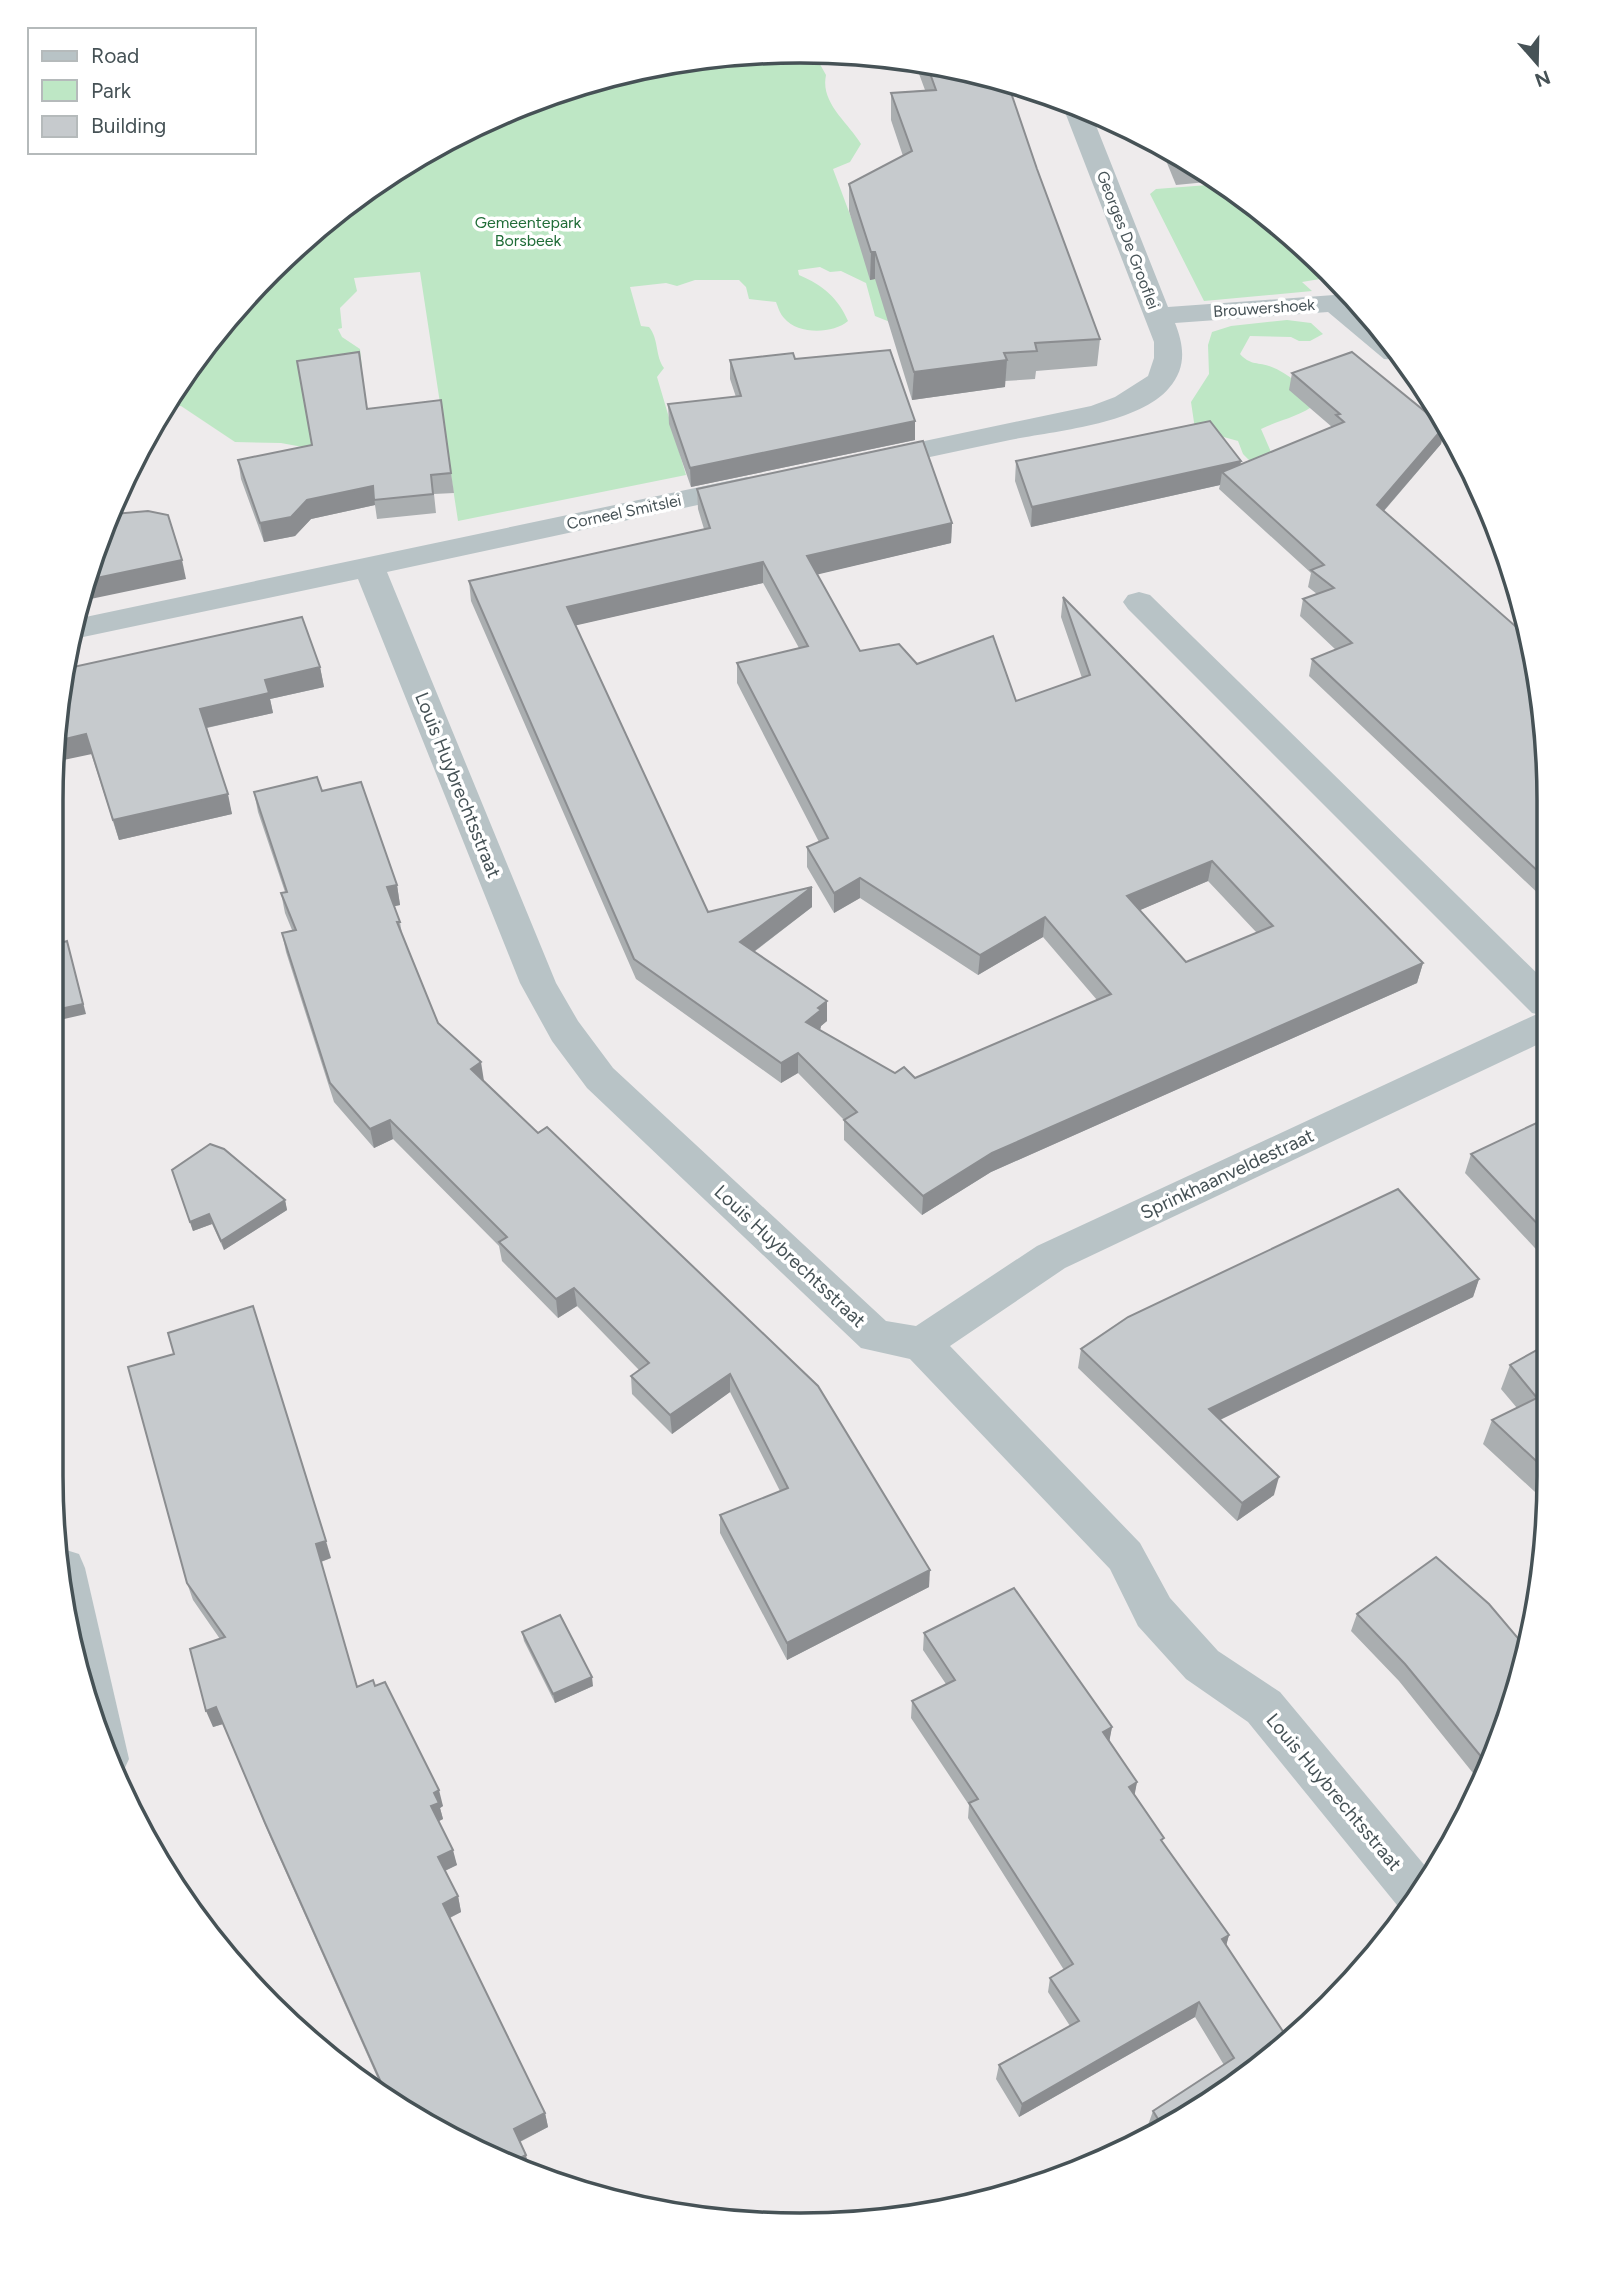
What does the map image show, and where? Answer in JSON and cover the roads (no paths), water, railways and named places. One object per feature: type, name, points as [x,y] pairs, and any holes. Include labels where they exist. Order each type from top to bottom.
[{"type":"street","name":"Georges De Grooflei","points":[[842,466],[1098,412],[1129,403],[1153,389],[1165,374],[1170,358],[1158,316],[1080,118]]},
{"type":"street","name":"Brouwershoek","points":[[1158,316],[1334,303],[1370,333]]},
{"type":"street","name":"Corneel Smitslei","points":[[84,627],[774,481]]},
{"type":"street","name":"Louis Huybrechtsstraat","points":[[369,566],[538,983],[565,1031],[600,1078],[875,1336],[922,1344],[1125,1556],[1154,1612],[1202,1665],[1264,1707],[1412,1887]]},
{"type":"street","points":[[1139,602],[1537,995]]},
{"type":"street","name":"Sprinkhaanveldestraat","points":[[922,1344],[1051,1257],[1537,1030]]},
{"type":"park label","name":"Gemeentepark Borsbeek","points":[[528,231]]}]
